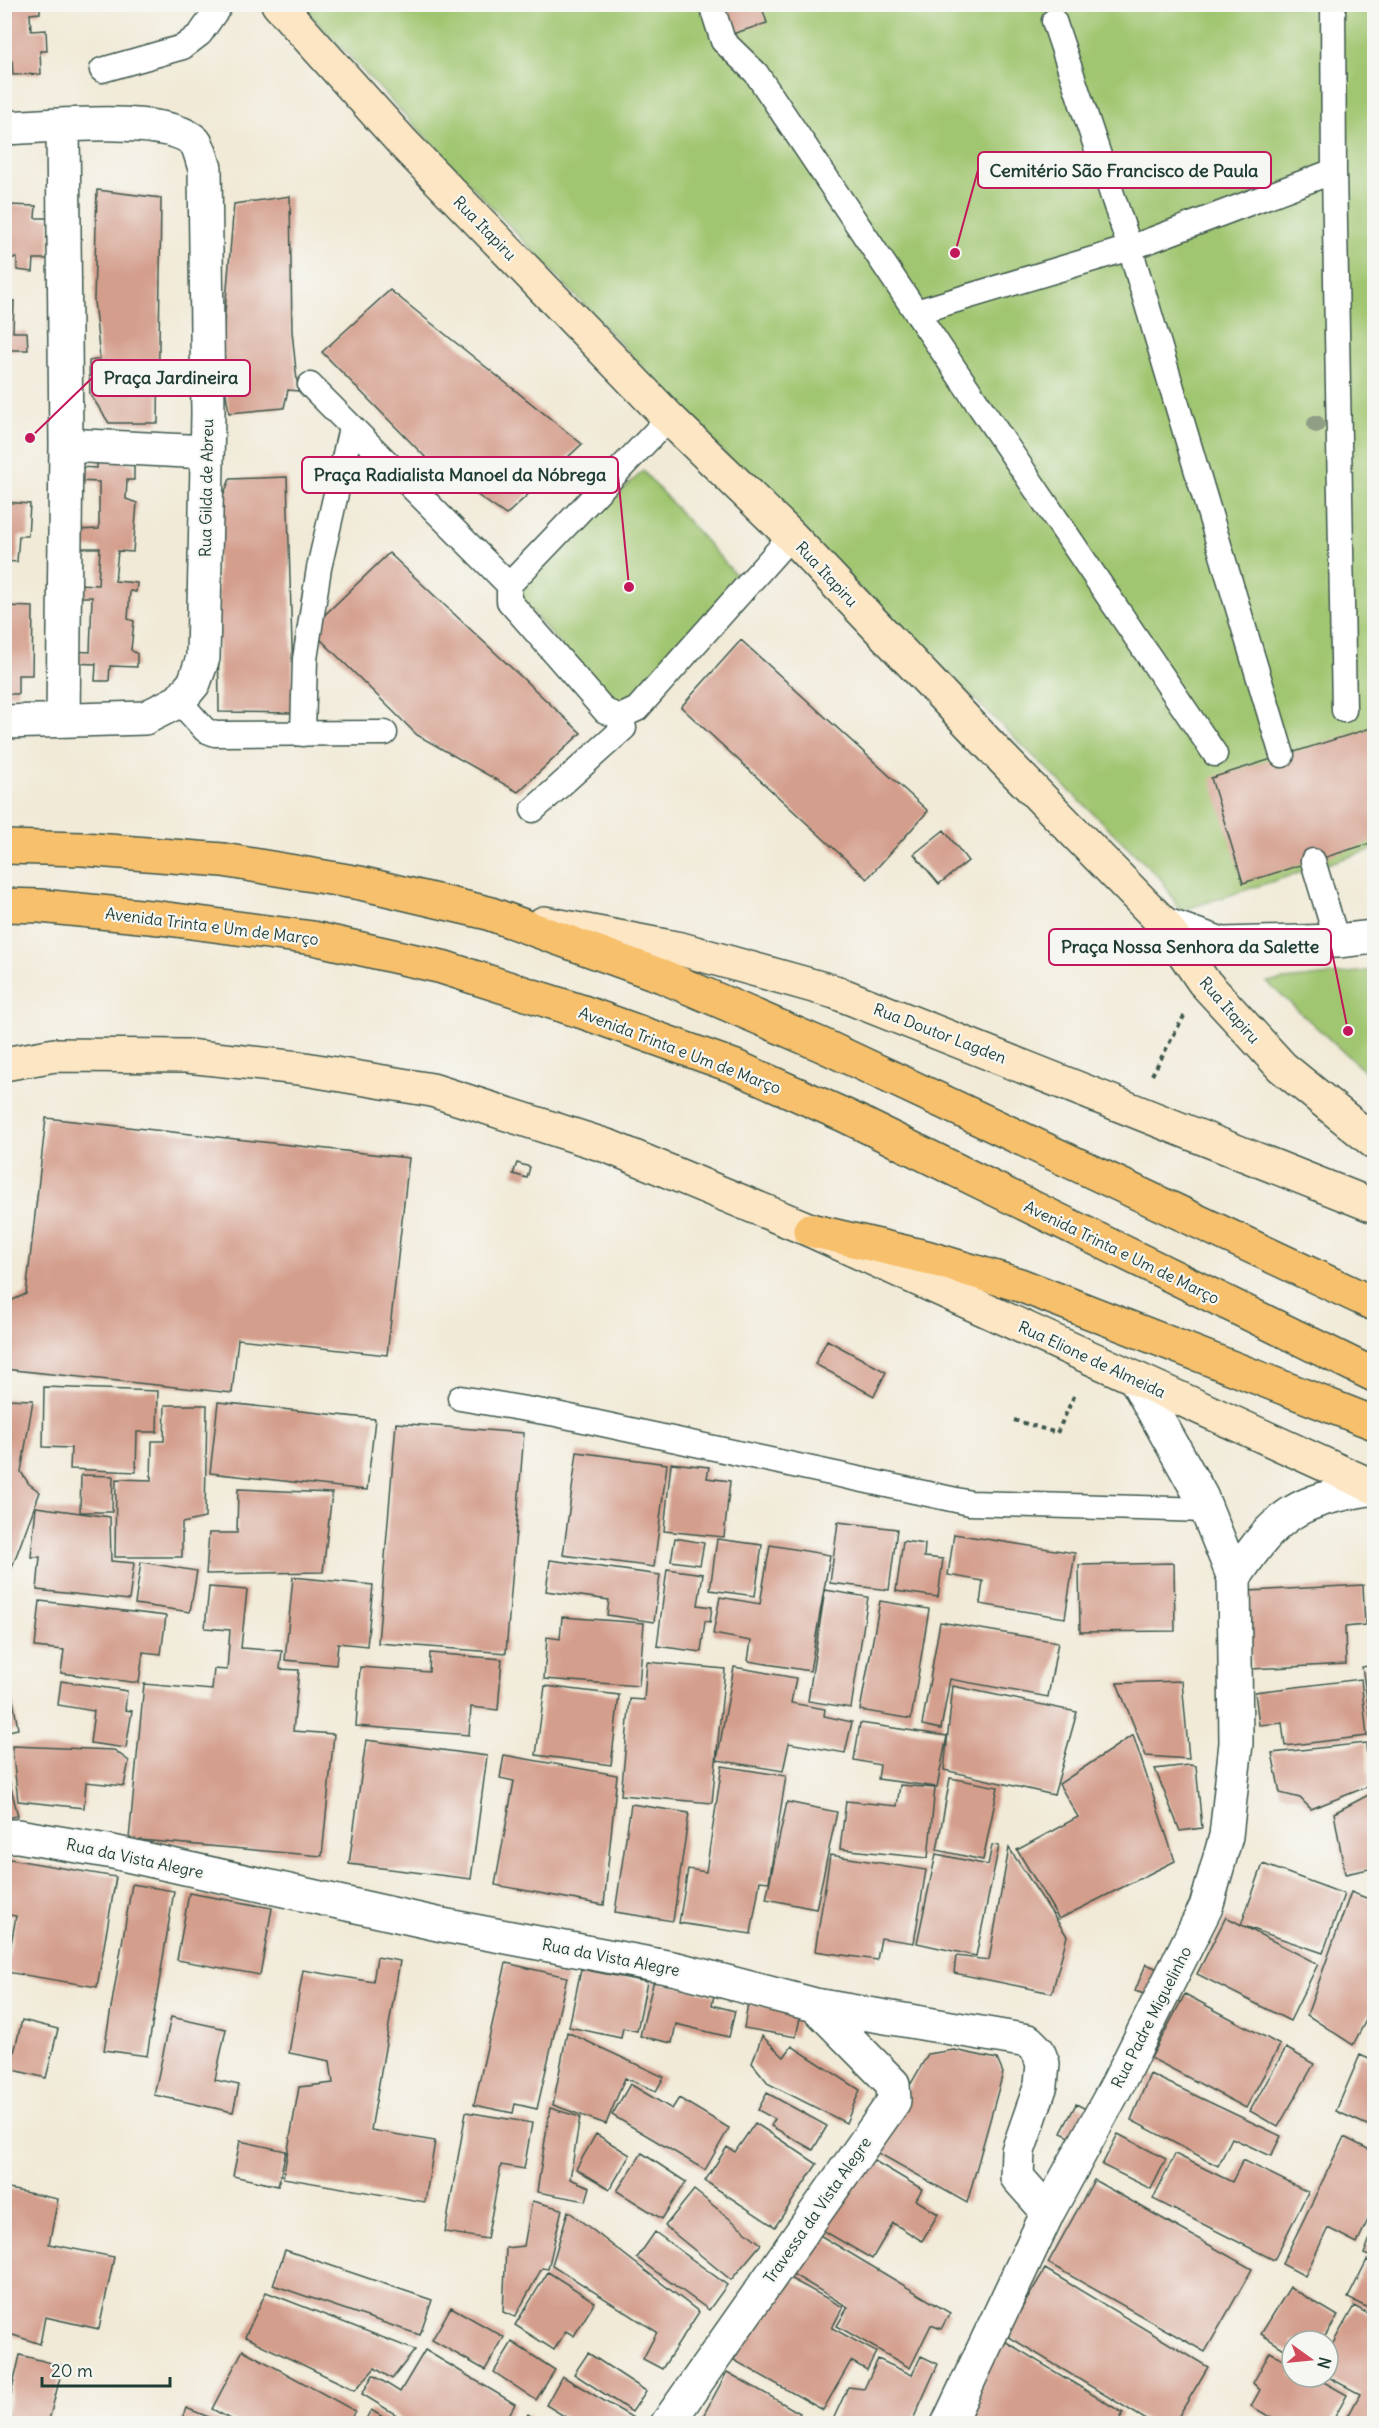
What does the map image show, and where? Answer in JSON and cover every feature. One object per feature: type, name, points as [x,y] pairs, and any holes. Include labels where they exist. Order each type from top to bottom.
[{"type":"main road","name":"Rua Itapiru","points":[[278,4],[404,144],[669,418],[791,536],[992,748],[1164,924],[1203,981],[1282,1067],[1374,1142]]},
{"type":"main road","points":[[4,847],[83,849],[223,860],[360,883],[488,913],[662,976],[822,1045],[1374,1304]]},
{"type":"main road","name":"Avenida Trinta e Um de Março","points":[[4,905],[39,906],[159,918],[313,938],[442,967],[583,1012],[736,1067],[846,1116],[1374,1375]]},
{"type":"main road","name":"Rua Doutor Lagden","points":[[488,913],[681,949],[836,992],[1374,1206]]},
{"type":"main road","points":[[4,1052],[55,1055],[187,1056],[298,1068],[432,1090],[610,1148],[810,1230],[926,1257],[1020,1285],[1374,1424]]},
{"type":"main road","points":[[4,1064],[55,1055]]},
{"type":"main road","name":"Rua Elione de Almeida","points":[[810,1230],[1374,1487]]},
{"type":"street","name":"Rua Gilda de Abreu","points":[[4,128],[147,124],[179,132],[195,143],[205,168],[207,452],[203,658],[194,683],[179,702],[146,718],[4,722]]},
{"type":"street","points":[[63,126],[66,445],[63,720]]},
{"type":"street","points":[[66,445],[207,452]]},
{"type":"street","points":[[1164,924],[1222,944],[1337,941],[1374,937]]},
{"type":"street","name":"Rua Padre Miguelinho","points":[[948,2424],[1048,2212],[1118,2085],[1206,1907],[1226,1836],[1236,1743],[1234,1578],[1207,1510],[1176,1446],[1136,1380]]},
{"type":"street","points":[[1234,1578],[1268,1530],[1288,1513],[1341,1494],[1374,1487]]},
{"type":"street","name":"Rua da Vista Alegre","points":[[4,1836],[18,1836],[113,1852],[442,1925],[676,1969],[815,2005],[1028,2041],[1038,2051],[1043,2064],[1041,2085],[1018,2151],[1017,2177],[1048,2212]]},
{"type":"street","name":"Travessa da Vista Alegre","points":[[667,2424],[894,2102],[893,2084],[815,2005]]},
{"type":"lane","points":[[102,70],[183,47],[200,34],[221,4]]},
{"type":"lane","points":[[711,4],[723,41],[756,74],[1215,754]]},
{"type":"lane","points":[[1333,4],[1344,710]]},
{"type":"lane","points":[[1054,21],[1130,248],[1282,755]]},
{"type":"lane","points":[[916,312],[1130,248],[1334,171]]},
{"type":"lane","points":[[310,385],[509,585]]},
{"type":"lane","points":[[669,418],[509,585],[509,601],[606,711],[620,717],[637,709],[791,536]]},
{"type":"lane","points":[[303,734],[305,659],[319,568],[351,428]]},
{"type":"lane","points":[[179,702],[205,730],[215,734],[385,733]]},
{"type":"lane","points":[[533,810],[624,728]]},
{"type":"lane","points":[[1313,861],[1337,941]]},
{"type":"lane","points":[[460,1398],[556,1414],[970,1503],[1207,1510]]},
{"type":"path","points":[[1148,1084],[1203,981]]},
{"type":"path","points":[[1014,1420],[1057,1432],[1092,1358]]},
{"type":"green space","points":[[301,5],[1374,5],[1374,849],[1180,911],[1162,880],[769,501]]},
{"type":"green space","points":[[643,471],[743,583],[620,712],[514,592]]},
{"type":"green space","points":[[1374,970],[1374,1080],[1267,982]]},
{"type":"building","points":[[4,4],[40,4],[40,13],[30,14],[31,31],[46,30],[47,51],[40,51],[41,74],[13,75],[12,61],[4,62]]},
{"type":"building","points":[[719,4],[761,4],[767,23],[729,35]]},
{"type":"building","points":[[97,190],[161,198],[158,423],[109,423],[90,394],[89,361],[100,359],[94,301]]},
{"type":"building","points":[[290,196],[292,331],[298,391],[288,390],[284,408],[229,413],[221,361],[234,204]]},
{"type":"building","points":[[8,205],[36,206],[35,218],[50,218],[49,259],[34,259],[33,272],[17,270],[17,258],[4,258],[4,212],[8,212]]},
{"type":"building","points":[[390,290],[582,444],[506,515],[431,463],[322,352]]},
{"type":"building","points":[[4,301],[14,301],[13,332],[27,332],[28,350],[4,350]]},
{"type":"building","points":[[98,451],[134,465],[134,480],[127,480],[126,499],[137,503],[133,552],[118,551],[115,581],[137,583],[136,592],[130,591],[128,619],[134,621],[131,650],[137,654],[137,667],[110,666],[109,681],[95,681],[96,664],[72,663],[72,651],[90,652],[92,597],[76,597],[77,584],[98,585],[100,548],[75,548],[75,530],[99,529],[99,482],[77,481],[78,467],[97,468]]},
{"type":"building","points":[[287,477],[294,713],[219,712],[217,511],[230,479]]},
{"type":"building","points":[[4,502],[30,504],[28,536],[19,536],[17,562],[4,561]]},
{"type":"building","points":[[389,553],[581,733],[518,792],[417,735],[310,629]]},
{"type":"building","points":[[5,606],[33,607],[32,675],[18,675],[18,694],[5,694]]},
{"type":"building","points":[[741,640],[928,811],[867,879],[681,707]]},
{"type":"building","points":[[1374,727],[1374,842],[1243,883],[1211,778]]},
{"type":"building","points":[[944,830],[968,861],[939,884],[914,854]]},
{"type":"building","points":[[46,1118],[409,1158],[387,1355],[238,1339],[232,1393],[4,1369],[4,1304],[26,1294]]},
{"type":"building","points":[[517,1163],[530,1167],[527,1178],[513,1174]]},
{"type":"building","points":[[827,1340],[886,1372],[874,1396],[815,1364]]},
{"type":"building","points":[[44,1387],[158,1391],[157,1432],[137,1432],[136,1472],[70,1469],[71,1448],[43,1447]]},
{"type":"building","points":[[4,1399],[33,1400],[21,1472],[29,1484],[40,1492],[5,1586]]},
{"type":"building","points":[[218,1402],[375,1419],[367,1490],[210,1473]]},
{"type":"building","points":[[165,1405],[207,1405],[205,1518],[182,1523],[182,1557],[115,1557],[116,1479],[151,1480],[152,1441],[164,1441]]},
{"type":"building","points":[[396,1423],[524,1433],[506,1653],[378,1643]]},
{"type":"building","points":[[577,1452],[667,1464],[654,1567],[563,1555]]},
{"type":"building","points":[[671,1463],[709,1467],[707,1478],[730,1481],[724,1537],[664,1531]]},
{"type":"building","points":[[81,1475],[113,1476],[112,1512],[80,1512]]},
{"type":"building","points":[[238,1489],[332,1493],[323,1572],[206,1574],[209,1533],[237,1533]]},
{"type":"building","points":[[36,1507],[110,1517],[111,1561],[134,1563],[129,1600],[37,1590],[40,1557],[31,1557]]},
{"type":"building","points":[[838,1522],[897,1529],[889,1590],[830,1583]]},
{"type":"building","points":[[954,1534],[1075,1553],[1065,1618],[980,1604],[983,1581],[948,1575]]},
{"type":"building","points":[[675,1538],[704,1543],[700,1565],[671,1561]]},
{"type":"building","points":[[717,1539],[762,1545],[755,1596],[710,1590]]},
{"type":"building","points":[[903,1541],[925,1544],[924,1557],[943,1559],[938,1597],[896,1591]]},
{"type":"building","points":[[770,1545],[830,1555],[810,1671],[748,1661],[751,1641],[713,1634],[720,1597],[760,1604]]},
{"type":"building","points":[[550,1560],[660,1575],[654,1622],[607,1615],[609,1600],[546,1591]]},
{"type":"building","points":[[141,1562],[197,1571],[190,1612],[135,1604]]},
{"type":"building","points":[[1174,1563],[1175,1631],[1080,1632],[1079,1565]]},
{"type":"building","points":[[667,1569],[703,1574],[698,1605],[712,1607],[710,1622],[705,1621],[701,1652],[657,1646]]},
{"type":"building","points":[[293,1577],[373,1585],[367,1646],[338,1643],[336,1665],[285,1660]]},
{"type":"building","points":[[1363,1585],[1365,1625],[1345,1627],[1346,1664],[1252,1669],[1248,1591]]},
{"type":"building","points":[[209,1587],[247,1590],[241,1648],[282,1651],[280,1669],[299,1670],[293,1731],[334,1734],[322,1856],[129,1839],[144,1684],[212,1690],[214,1669],[227,1670],[230,1630],[205,1628]]},
{"type":"building","points":[[825,1590],[868,1597],[851,1708],[808,1701]]},
{"type":"building","points":[[40,1601],[166,1616],[161,1654],[143,1652],[139,1683],[61,1673],[64,1650],[35,1647]]},
{"type":"building","points":[[880,1601],[929,1609],[911,1719],[860,1710]]},
{"type":"building","points":[[562,1617],[644,1623],[639,1686],[544,1679],[547,1637],[560,1639]]},
{"type":"building","points":[[940,1622],[1058,1642],[1048,1697],[950,1679],[941,1729],[922,1725]]},
{"type":"building","points":[[430,1653],[502,1659],[498,1710],[471,1707],[469,1735],[356,1726],[360,1667],[429,1672]]},
{"type":"building","points":[[647,1662],[725,1669],[712,1803],[621,1795],[630,1699],[644,1700]]},
{"type":"building","points":[[1374,1665],[1374,1737],[1373,1737],[1362,1667]]},
{"type":"building","points":[[734,1667],[796,1678],[791,1703],[825,1709],[824,1716],[852,1722],[845,1753],[789,1743],[783,1771],[717,1760]]},
{"type":"building","points":[[1361,1679],[1367,1736],[1285,1746],[1282,1723],[1259,1725],[1255,1692]]},
{"type":"building","points":[[61,1681],[127,1691],[125,1710],[132,1711],[126,1748],[90,1743],[94,1711],[58,1705]]},
{"type":"building","points":[[1182,1681],[1189,1759],[1146,1756],[1117,1683]]},
{"type":"building","points":[[545,1686],[619,1695],[611,1765],[536,1755]]},
{"type":"building","points":[[953,1686],[1077,1712],[1054,1795],[944,1770]]},
{"type":"building","points":[[12,1694],[18,1729],[4,1732],[4,1696]]},
{"type":"building","points":[[860,1723],[947,1736],[937,1787],[878,1779],[880,1765],[854,1760]]},
{"type":"building","points":[[1133,1735],[1175,1861],[1059,1919],[1017,1850],[1078,1817],[1059,1784]]},
{"type":"building","points":[[366,1740],[487,1756],[471,1879],[349,1864]]},
{"type":"building","points":[[1366,1743],[1369,1786],[1311,1809],[1300,1798],[1280,1793],[1272,1753]]},
{"type":"building","points":[[12,1746],[114,1750],[129,1761],[124,1786],[86,1782],[84,1808],[18,1801]]},
{"type":"building","points":[[504,1755],[617,1775],[604,1905],[495,1885],[514,1781],[500,1778]]},
{"type":"building","points":[[5,1764],[18,1816],[4,1818]]},
{"type":"building","points":[[722,1766],[786,1776],[769,1882],[760,1881],[751,1934],[679,1923],[688,1869],[706,1872]]},
{"type":"building","points":[[1196,1766],[1202,1828],[1180,1831],[1155,1769]]},
{"type":"building","points":[[950,1778],[998,1787],[983,1860],[937,1850]]},
{"type":"building","points":[[900,1785],[935,1788],[928,1858],[840,1849],[846,1801],[897,1806]]},
{"type":"building","points":[[1374,1792],[1374,1868],[1345,1874],[1334,1813]]},
{"type":"building","points":[[787,1802],[837,1812],[816,1909],[766,1899]]},
{"type":"building","points":[[631,1804],[689,1813],[673,1921],[615,1912]]},
{"type":"building","points":[[992,1845],[999,1846],[976,1956],[917,1943],[936,1854],[988,1865]]},
{"type":"building","points":[[1009,1848],[1067,1936],[1052,1993],[954,1973],[956,1956],[989,1960]]},
{"type":"building","points":[[830,1855],[926,1870],[914,1943],[881,1938],[877,1960],[815,1951]]},
{"type":"building","points":[[4,1858],[116,1877],[97,1987],[6,1972],[16,1916],[4,1914]]},
{"type":"building","points":[[1263,1864],[1344,1894],[1323,1953],[1241,1925]]},
{"type":"building","points":[[132,1884],[174,1891],[147,2056],[104,2050]]},
{"type":"building","points":[[1351,1892],[1374,1901],[1374,2005],[1353,2045],[1307,2015]]},
{"type":"building","points":[[189,1893],[272,1908],[260,1975],[177,1960]]},
{"type":"building","points":[[1226,1917],[1318,1964],[1290,2021],[1197,1974]]},
{"type":"building","points":[[377,1957],[400,1961],[371,2130],[435,2141],[425,2202],[283,2178],[299,2087],[333,2083],[330,2061],[289,2053],[303,1970],[373,1982]]},
{"type":"building","points":[[506,1963],[567,1977],[537,2109],[515,2104],[513,2113],[474,2105]]},
{"type":"building","points":[[1146,1964],[1158,1969],[1147,1995],[1135,1991]]},
{"type":"building","points":[[581,1969],[647,1982],[637,2031],[623,2028],[621,2038],[569,2027]]},
{"type":"building","points":[[654,1980],[714,1995],[712,2005],[735,2011],[729,2037],[676,2024],[672,2043],[640,2036]]},
{"type":"building","points":[[1185,1994],[1280,2045],[1246,2108],[1151,2058]]},
{"type":"building","points":[[748,2003],[801,2013],[796,2037],[744,2028]]},
{"type":"building","points":[[171,2017],[226,2029],[215,2080],[239,2085],[233,2112],[154,2095]]},
{"type":"building","points":[[22,2020],[58,2029],[46,2078],[10,2069]]},
{"type":"building","points":[[567,2032],[664,2077],[656,2091],[625,2078],[606,2124],[553,2105]]},
{"type":"building","points":[[762,2036],[784,2057],[792,2046],[860,2090],[846,2123],[769,2084],[752,2063]]},
{"type":"building","points":[[1286,2048],[1314,2064],[1278,2127],[1250,2111]]},
{"type":"building","points":[[954,2050],[997,2059],[1003,2073],[967,2203],[873,2150],[928,2054]]},
{"type":"building","points":[[1360,2055],[1374,2061],[1374,2128],[1336,2111]]},
{"type":"building","points":[[1150,2074],[1281,2136],[1271,2156],[1232,2138],[1218,2166],[1131,2120]]},
{"type":"building","points":[[630,2084],[672,2109],[679,2098],[729,2128],[705,2170],[612,2115]]},
{"type":"building","points":[[767,2093],[827,2126],[813,2150],[771,2126],[775,2119],[758,2110]]},
{"type":"building","points":[[1076,2104],[1090,2111],[1076,2140],[1061,2133]]},
{"type":"building","points":[[550,2108],[580,2117],[570,2179],[590,2187],[586,2201],[537,2192]]},
{"type":"building","points":[[466,2112],[532,2123],[524,2169],[501,2165],[487,2239],[445,2232]]},
{"type":"building","points":[[755,2123],[817,2164],[775,2227],[705,2181],[727,2147],[735,2152]]},
{"type":"building","points":[[596,2134],[630,2155],[610,2189],[576,2169]]},
{"type":"building","points":[[1118,2134],[1166,2159],[1151,2189],[1102,2165]]},
{"type":"building","points":[[1344,2137],[1374,2152],[1374,2207],[1357,2243],[1328,2228],[1305,2276],[1282,2264]]},
{"type":"building","points":[[240,2141],[286,2151],[278,2186],[233,2176]]},
{"type":"building","points":[[642,2153],[686,2182],[662,2219],[617,2191]]},
{"type":"building","points":[[863,2154],[922,2189],[916,2200],[938,2214],[922,2241],[893,2223],[872,2259],[819,2228]]},
{"type":"building","points":[[1175,2154],[1232,2182],[1243,2160],[1308,2192],[1274,2260],[1153,2199]]},
{"type":"building","points":[[1094,2180],[1252,2269],[1205,2352],[1048,2263]]},
{"type":"building","points":[[4,2188],[58,2199],[49,2244],[114,2257],[99,2329],[45,2317],[40,2344],[4,2332]]},
{"type":"building","points":[[694,2190],[761,2244],[731,2280],[665,2226]]},
{"type":"building","points":[[532,2201],[562,2209],[548,2269],[542,2268],[515,2317],[503,2312],[506,2248],[524,2246]]},
{"type":"building","points":[[568,2211],[699,2312],[662,2369],[643,2359],[657,2332],[552,2265]]},
{"type":"building","points":[[1374,2228],[1374,2258],[1364,2254]]},
{"type":"building","points":[[813,2231],[950,2313],[941,2329],[931,2325],[910,2368],[837,2326],[848,2307],[789,2272]]},
{"type":"building","points":[[655,2232],[727,2285],[709,2310],[637,2258]]},
{"type":"building","points":[[285,2250],[432,2300],[420,2335],[273,2285]]},
{"type":"building","points":[[1367,2260],[1374,2263],[1374,2311],[1348,2298]]},
{"type":"building","points":[[1045,2269],[1208,2367],[1174,2424],[1153,2424],[1006,2335]]},
{"type":"building","points":[[548,2272],[595,2302],[574,2336],[566,2331],[554,2350],[515,2325]]},
{"type":"building","points":[[782,2274],[843,2307],[832,2328],[876,2352],[867,2370],[851,2361],[823,2410],[734,2360]]},
{"type":"building","points":[[1290,2287],[1338,2316],[1330,2329],[1280,2329],[1280,2346],[1261,2334]]},
{"type":"building","points":[[266,2292],[415,2350],[392,2379],[375,2368],[355,2390],[245,2337]]},
{"type":"building","points":[[1354,2306],[1374,2317],[1374,2424],[1344,2424],[1360,2394],[1340,2383],[1340,2331]]},
{"type":"building","points":[[451,2307],[504,2337],[485,2370],[432,2340]]},
{"type":"building","points":[[1003,2340],[1123,2413],[1117,2424],[986,2424],[967,2412]]},
{"type":"building","points":[[512,2342],[555,2370],[536,2400],[494,2372]]},
{"type":"building","points":[[243,2350],[355,2411],[348,2424],[240,2424],[212,2409]]},
{"type":"building","points":[[425,2350],[515,2404],[504,2424],[411,2424],[362,2394],[373,2375],[400,2392]]},
{"type":"building","points":[[1270,2352],[1280,2357],[1280,2389],[1336,2389],[1347,2395],[1331,2424],[1282,2424],[1251,2406],[1260,2390],[1253,2383]]},
{"type":"building","points":[[588,2353],[646,2391],[632,2412],[574,2374]]},
{"type":"building","points":[[20,2355],[63,2366],[48,2424],[4,2424]]},
{"type":"building","points":[[921,2356],[938,2364],[911,2424],[831,2424],[848,2387],[864,2389],[878,2359],[912,2375]]},
{"type":"building","points":[[727,2372],[800,2413],[795,2422],[798,2424],[708,2424],[701,2420]]},
{"type":"building","points":[[562,2376],[635,2419],[632,2424],[577,2424],[546,2405]]},
{"type":"building","points":[[186,2408],[224,2423],[224,2424],[180,2424]]},
{"type":"building","points":[[371,2410],[395,2424],[363,2424]]},
{"type":"building","points":[[528,2414],[542,2424],[522,2424]]},
{"type":"place","name":"Cemitério São Francisco de Paula","points":[[955,253]]},
{"type":"place","name":"Praça Jardineira","points":[[30,438]]},
{"type":"place","name":"Praça Radialista Manoel da Nóbrega","points":[[629,587]]},
{"type":"place","name":"Praça Nossa Senhora da Salette","points":[[1348,1031]]}]
